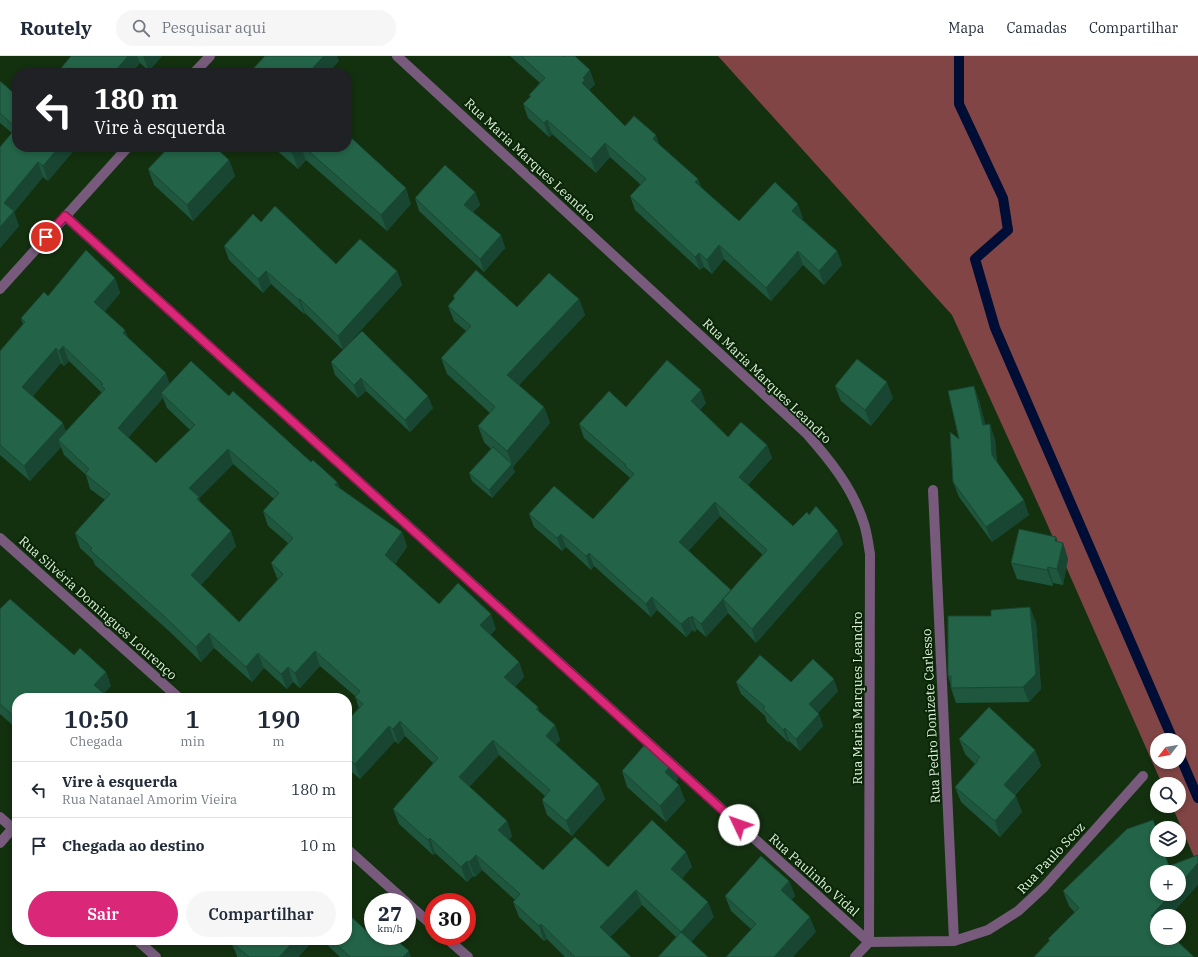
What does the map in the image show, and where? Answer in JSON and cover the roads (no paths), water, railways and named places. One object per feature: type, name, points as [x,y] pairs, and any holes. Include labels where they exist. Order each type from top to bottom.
[{"type":"street","points":[[199,68],[210,56]]},
{"type":"street","name":"Rua Maria Marques Leandro","points":[[397,56],[806,433],[830,460],[849,489],[863,521],[870,554],[869,942]]},
{"type":"street","points":[[0,288],[123,152]]},
{"type":"street","name":"Rua Paulinho Vidal","points":[[65,216],[869,942]]},
{"type":"street","name":"Rua Pedro Donizete Carlesso","points":[[933,490],[954,941]]},
{"type":"street","name":"Rua Silvéria Domingues Lourenço","points":[[0,538],[172,693]]},
{"type":"street","name":"Rua Paulo Scoz","points":[[869,942],[954,941],[988,930],[1018,911],[1044,887],[1143,776]]},
{"type":"street","points":[[0,817],[12,827]]},
{"type":"street","points":[[0,843],[12,833]]},
{"type":"street","points":[[352,853],[397,893]]},
{"type":"street","points":[[416,910],[424,918]]},
{"type":"street","points":[[855,957],[869,942]]},
{"type":"street","points":[[143,945],[156,957]]},
{"type":"street","points":[[454,945],[468,957]]},
{"type":"waterway","points":[[959,56],[959,104],[1003,198],[1008,230],[975,259],[995,328],[1170,733]]},
{"type":"waterway","points":[[1185,769],[1198,798]]}]
